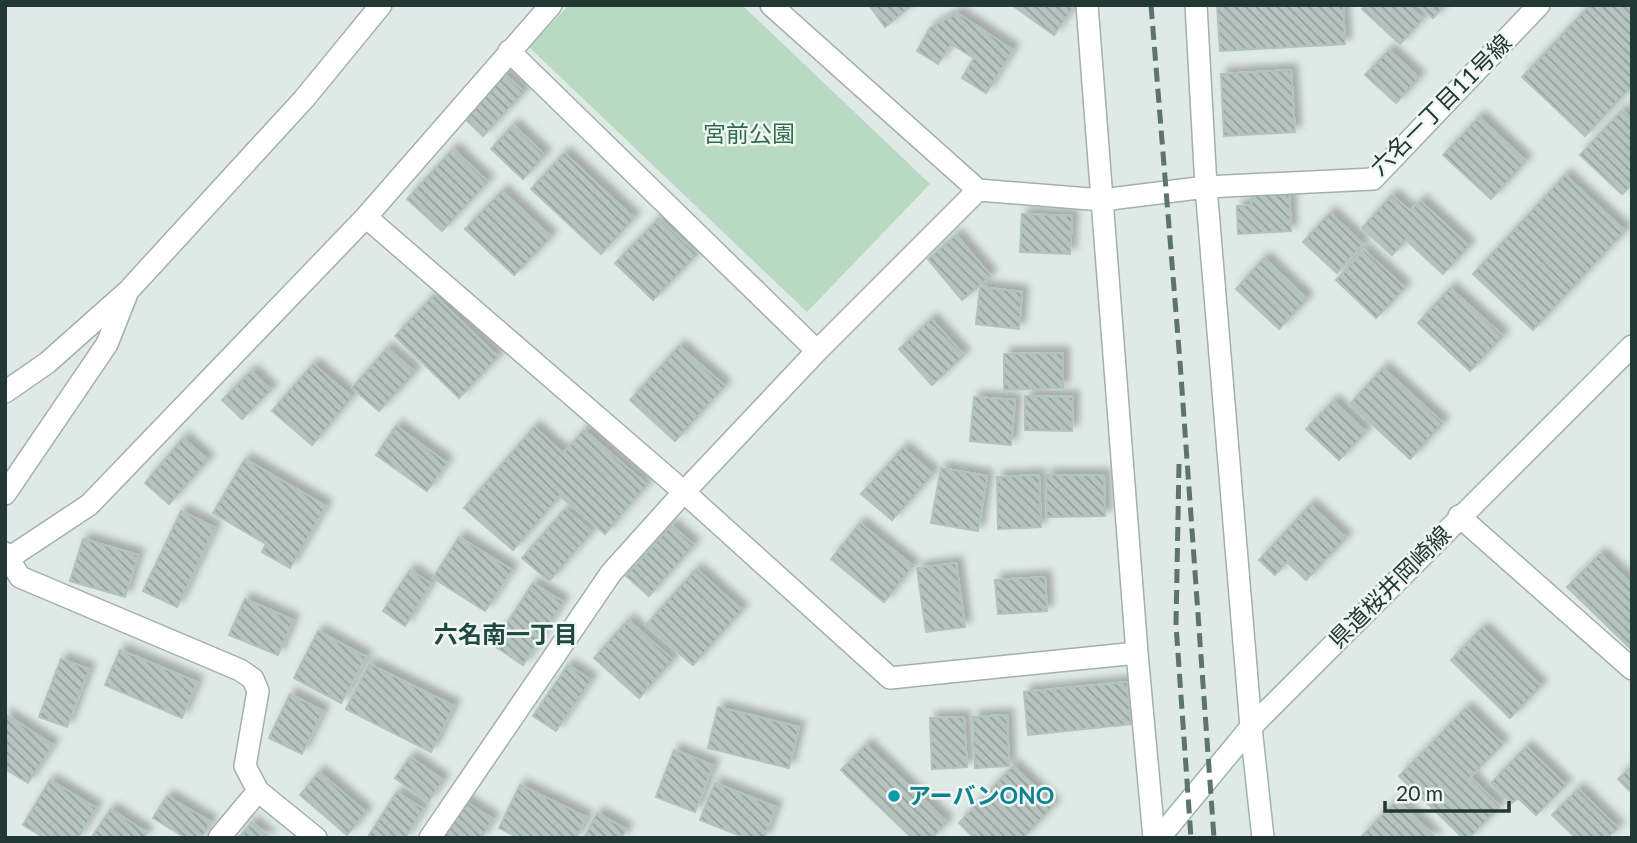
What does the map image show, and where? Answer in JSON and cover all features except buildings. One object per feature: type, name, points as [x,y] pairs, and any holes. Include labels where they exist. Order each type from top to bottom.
[{"type":"street","points":[[5,392],[47,363],[128,291],[304,99],[381,5]]},
{"type":"street","points":[[316,838],[258,791],[245,766],[258,691],[253,679],[240,670],[20,578],[7,555],[89,505],[366,217],[551,5]]},
{"type":"street","points":[[430,838],[611,573],[817,351],[978,190],[771,5]]},
{"type":"street","points":[[1087,5],[1137,653],[1157,838]]},
{"type":"street","points":[[1196,5],[1206,187],[1251,727],[1263,838]]},
{"type":"street","name":"六名一丁目11号線","points":[[978,190],[1102,200],[1206,187],[1373,179],[1539,5]]},
{"type":"street","points":[[509,51],[817,351]]},
{"type":"street","points":[[366,217],[684,492],[890,678],[1137,653]]},
{"type":"street","points":[[5,494],[107,344],[128,291]]},
{"type":"street","name":"県道桜井岡崎線","points":[[1157,838],[1251,727],[1632,346]]},
{"type":"street","points":[[1460,516],[1632,669]]},
{"type":"street","points":[[219,838],[258,791]]},
{"type":"green space","name":"宮前公園","points":[[569,5],[742,5],[930,184],[807,312],[529,47]]},
{"type":"railway","points":[[1151,5],[1214,838]]},
{"type":"railway","points":[[1179,464],[1176,625],[1191,838]]},
{"type":"place","name":"アーバンONO","points":[[894,796]]},
{"type":"district","name":"六名南一丁目","points":[[506,635]]}]
